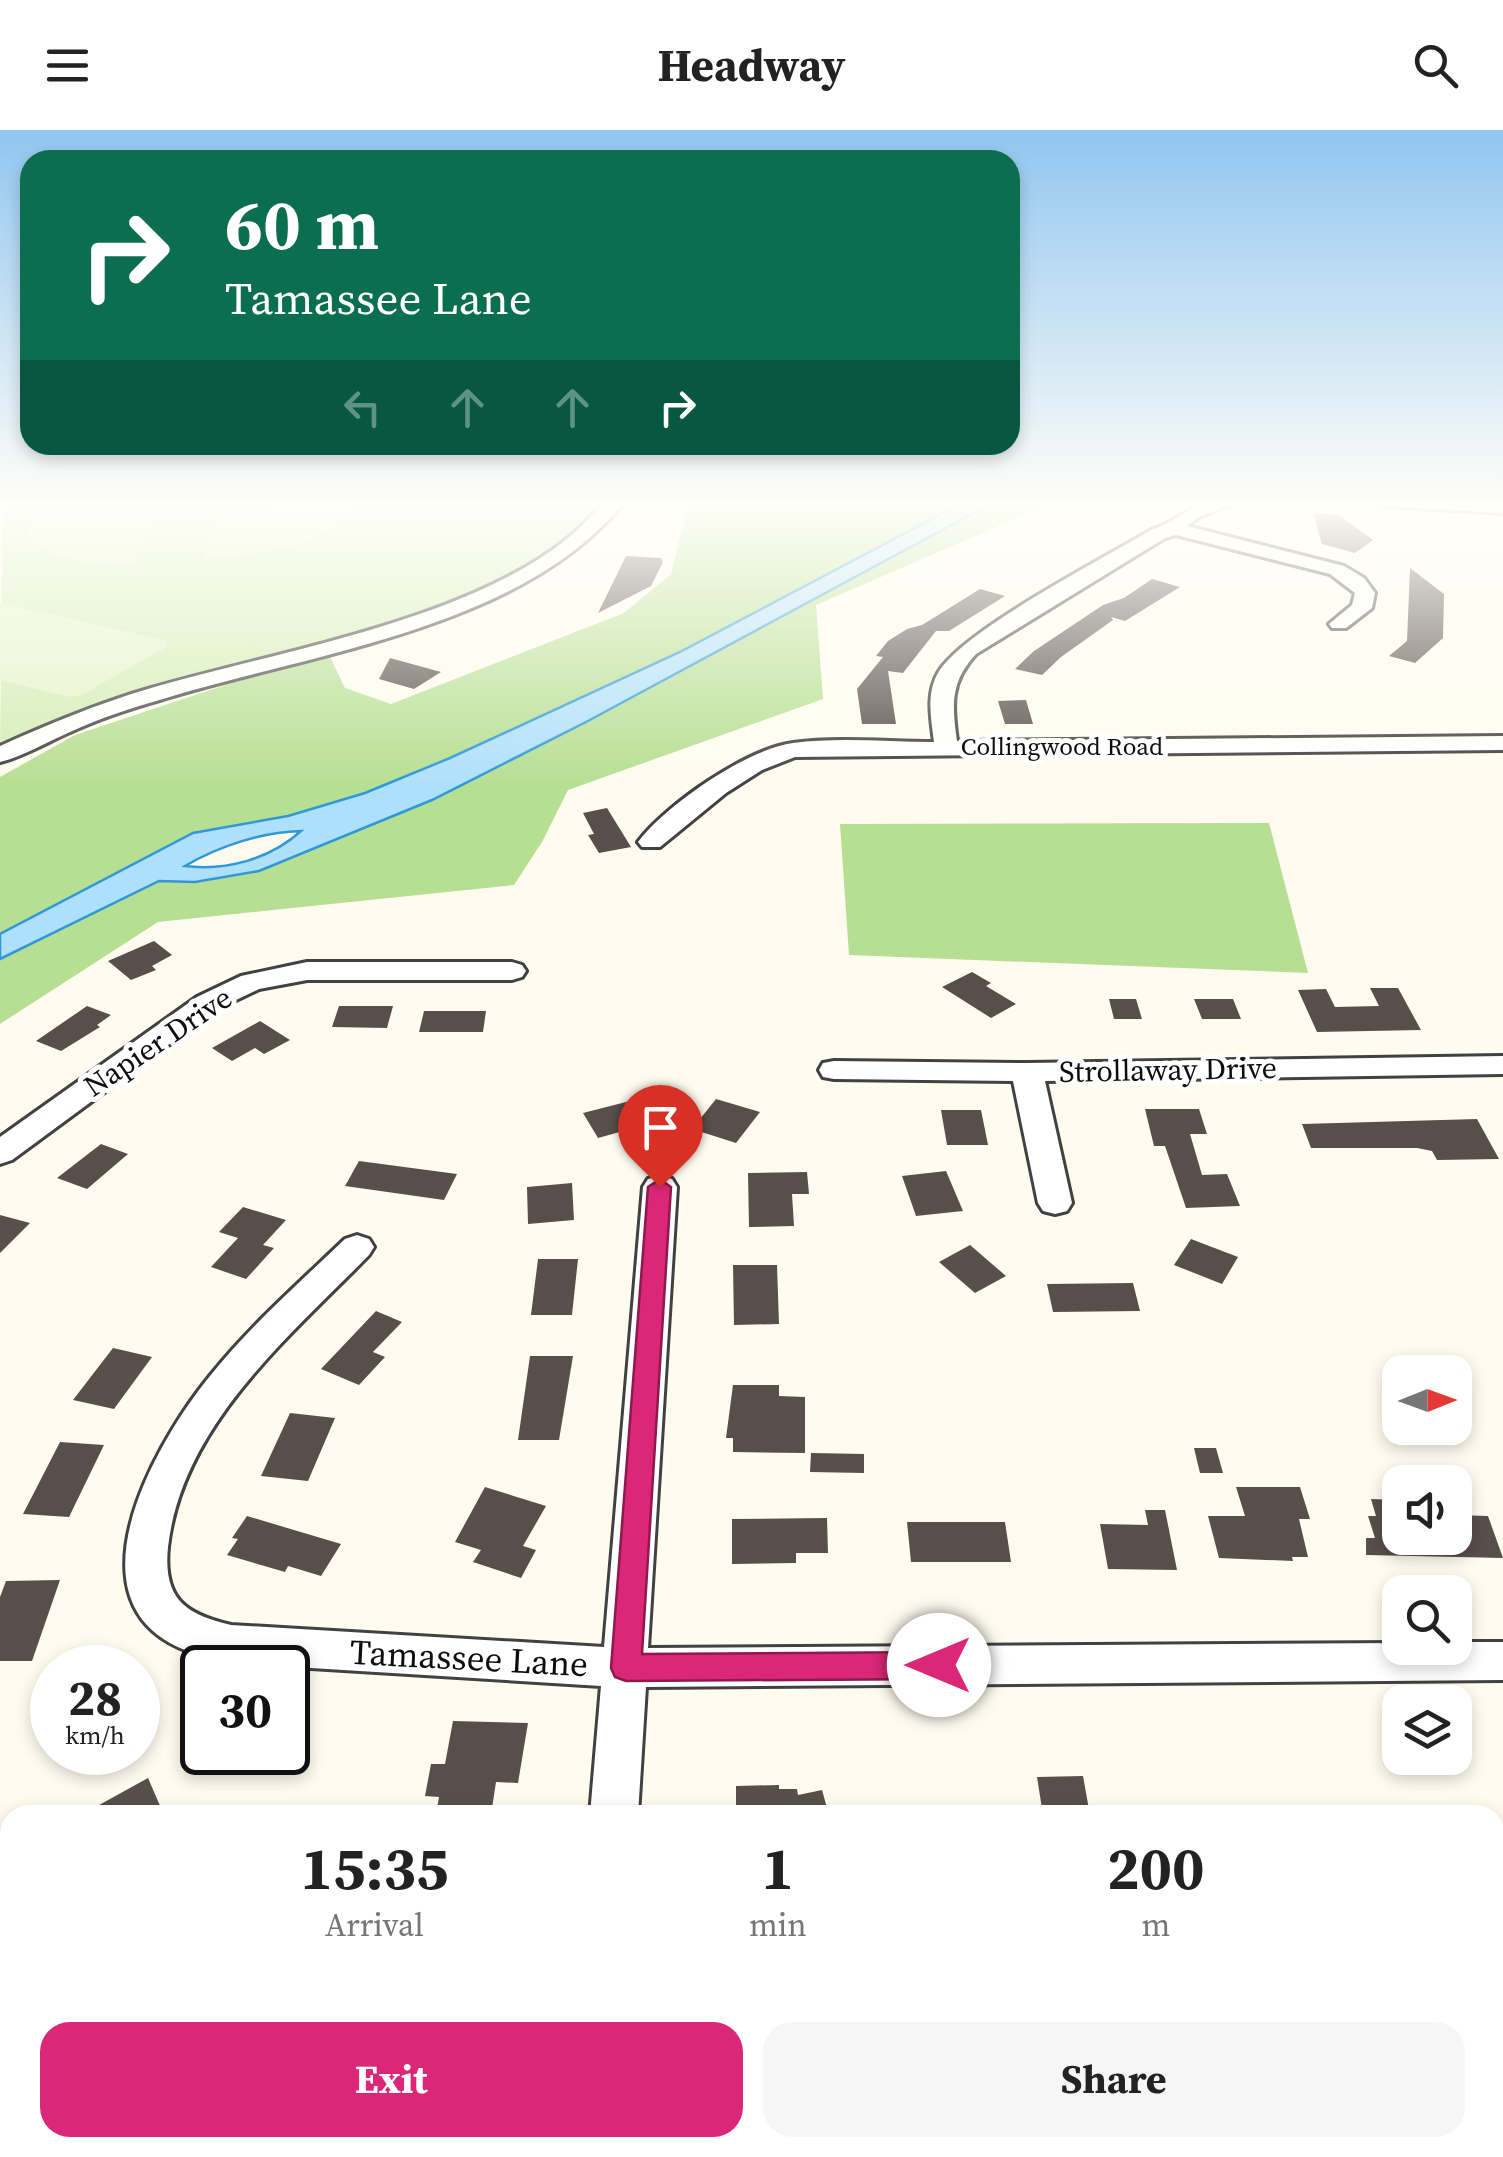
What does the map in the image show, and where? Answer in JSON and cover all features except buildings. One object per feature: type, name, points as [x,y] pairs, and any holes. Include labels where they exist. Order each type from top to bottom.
[{"type":"street","points":[[0,755],[98,712],[405,622],[475,596]]},
{"type":"street","points":[[946,747],[939,690],[947,669],[1059,596]]},
{"type":"street","points":[[1339,624],[1362,608],[1364,596]]},
{"type":"street","name":"Collingwood Road","points":[[651,842],[692,805],[766,757],[793,750],[1503,743]]},
{"type":"street","name":"Napier Drive","points":[[0,1153],[207,1003],[251,982],[307,971],[512,971]]},
{"type":"street","name":"Strollaway Drive","points":[[834,1070],[1027,1072],[1503,1065]]},
{"type":"street","points":[[1027,1072],[1055,1203]]},
{"type":"street","name":"Tamassee Lane","points":[[626,1668],[660,1187]]},
{"type":"street","name":"Tamassee Lane","points":[[357,1247],[258,1346],[206,1409],[170,1476],[150,1527],[144,1574],[158,1606],[198,1636],[231,1644],[626,1668],[1503,1661]]},
{"type":"street","points":[[615,1805],[626,1668]]},
{"type":"green space","points":[[2,596],[463,596],[416,617],[164,687],[0,748]]},
{"type":"green space","points":[[645,596],[787,596],[680,652],[365,793],[288,816],[193,833],[0,934],[0,777],[75,735],[327,651],[345,688],[391,704],[624,613]]},
{"type":"green space","points":[[821,596],[838,596],[816,605],[823,699],[568,790],[542,842],[514,885],[158,922],[0,1024],[0,959],[159,881],[195,882],[259,871],[432,800]]},
{"type":"green space","points":[[0,603],[164,640],[168,646],[82,695],[69,697],[0,680]]},
{"type":"green space","points":[[1269,823],[1308,973],[849,955],[840,824]]},
{"type":"water","points":[[787,596],[821,596],[432,800],[259,871],[195,882],[159,881],[0,959],[0,934],[193,833],[288,816],[365,793],[680,652]],"holes":[[[301,831],[276,849],[232,865],[185,866],[241,841]]]},
{"type":"route","points":[[660,1187],[626,1668],[939,1665]]}]
